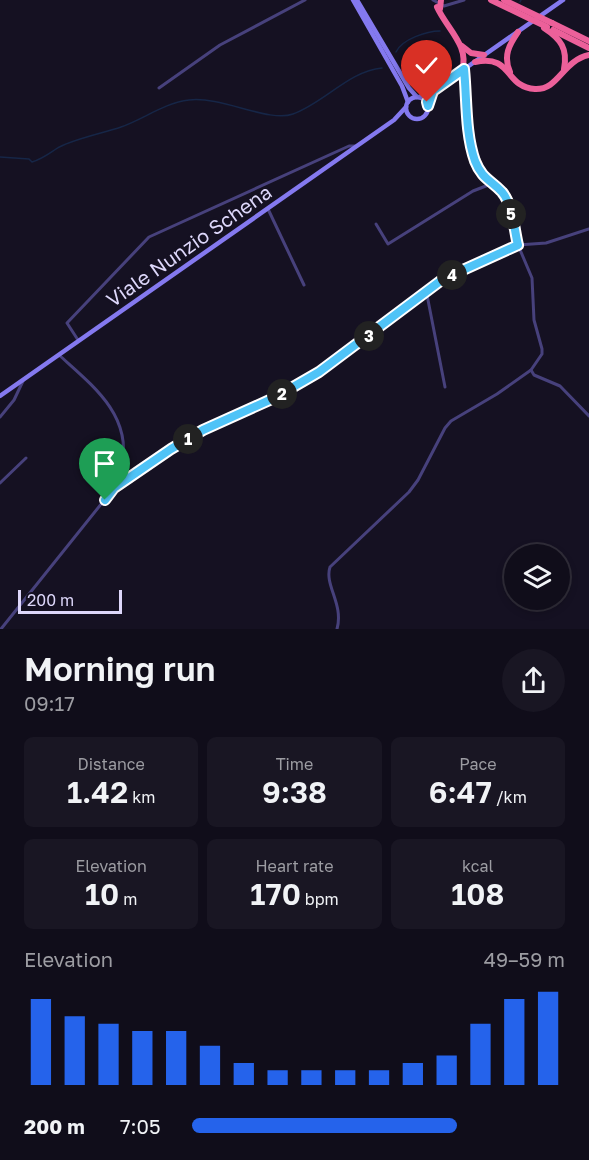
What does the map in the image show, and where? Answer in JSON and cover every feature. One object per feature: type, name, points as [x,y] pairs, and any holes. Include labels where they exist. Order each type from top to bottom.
[{"type":"highway","points":[[441,0],[437,6],[465,56],[463,70]]},
{"type":"highway","points":[[491,0],[548,26],[567,30],[589,39]]},
{"type":"highway","points":[[504,0],[589,48]]},
{"type":"highway","points":[[548,26],[564,46],[566,57],[564,70]]},
{"type":"highway","points":[[512,78],[506,56],[518,32]]},
{"type":"highway","points":[[461,46],[471,53],[484,55]]},
{"type":"highway","points":[[475,62],[494,60],[501,64],[512,78],[526,87],[544,88],[552,84],[579,57],[589,55]]},
{"type":"street","points":[[159,88],[220,45],[305,0]]},
{"type":"street","points":[[353,0],[402,86],[413,118],[423,117],[428,112],[433,91]]},
{"type":"street","points":[[357,0],[409,88],[418,97],[424,99],[428,106]]},
{"type":"street","points":[[437,6],[464,0]]},
{"type":"street","points":[[407,105],[418,97],[433,91],[563,0]]},
{"type":"street","points":[[337,629],[338,603],[329,578],[330,567],[409,492],[451,421],[497,394],[531,370],[542,354],[534,320],[532,278],[518,245],[511,213],[503,194],[486,181],[476,163],[471,145],[463,70]]},
{"type":"street","name":"Viale Nunzio Schena","points":[[0,396],[394,120],[407,105]]},
{"type":"street","name":"Viale Nunzio Schena","points":[[394,120],[413,118]]},
{"type":"street","points":[[79,341],[67,323],[149,237],[349,146],[357,146]]},
{"type":"street","points":[[376,224],[388,244],[473,191],[491,184]]},
{"type":"street","points":[[268,209],[304,285]]},
{"type":"street","points":[[114,488],[203,430],[274,398],[319,372],[443,279],[518,245],[546,243],[589,229]]},
{"type":"street","points":[[422,293],[427,295],[445,387]]},
{"type":"street","points":[[1,629],[119,479],[125,450],[121,425],[107,400],[59,355]]},
{"type":"street","points":[[531,370],[534,375],[560,386],[589,416]]},
{"type":"street","points":[[0,417],[14,400],[24,380]]},
{"type":"street","points":[[0,483],[26,458]]},
{"type":"waterway","points":[[396,52],[404,43],[415,37],[428,32],[440,31]]},
{"type":"waterway","points":[[0,157],[29,159],[32,162],[69,143],[130,124],[171,104],[189,100],[216,102],[271,115],[293,114],[359,75],[382,68]]},
{"type":"route","points":[[105,500],[114,488],[171,449],[203,430],[274,398],[319,372],[443,279],[518,245],[511,213],[503,194],[486,181],[476,163],[471,145],[464,69],[433,91],[428,106],[427,102]]}]
